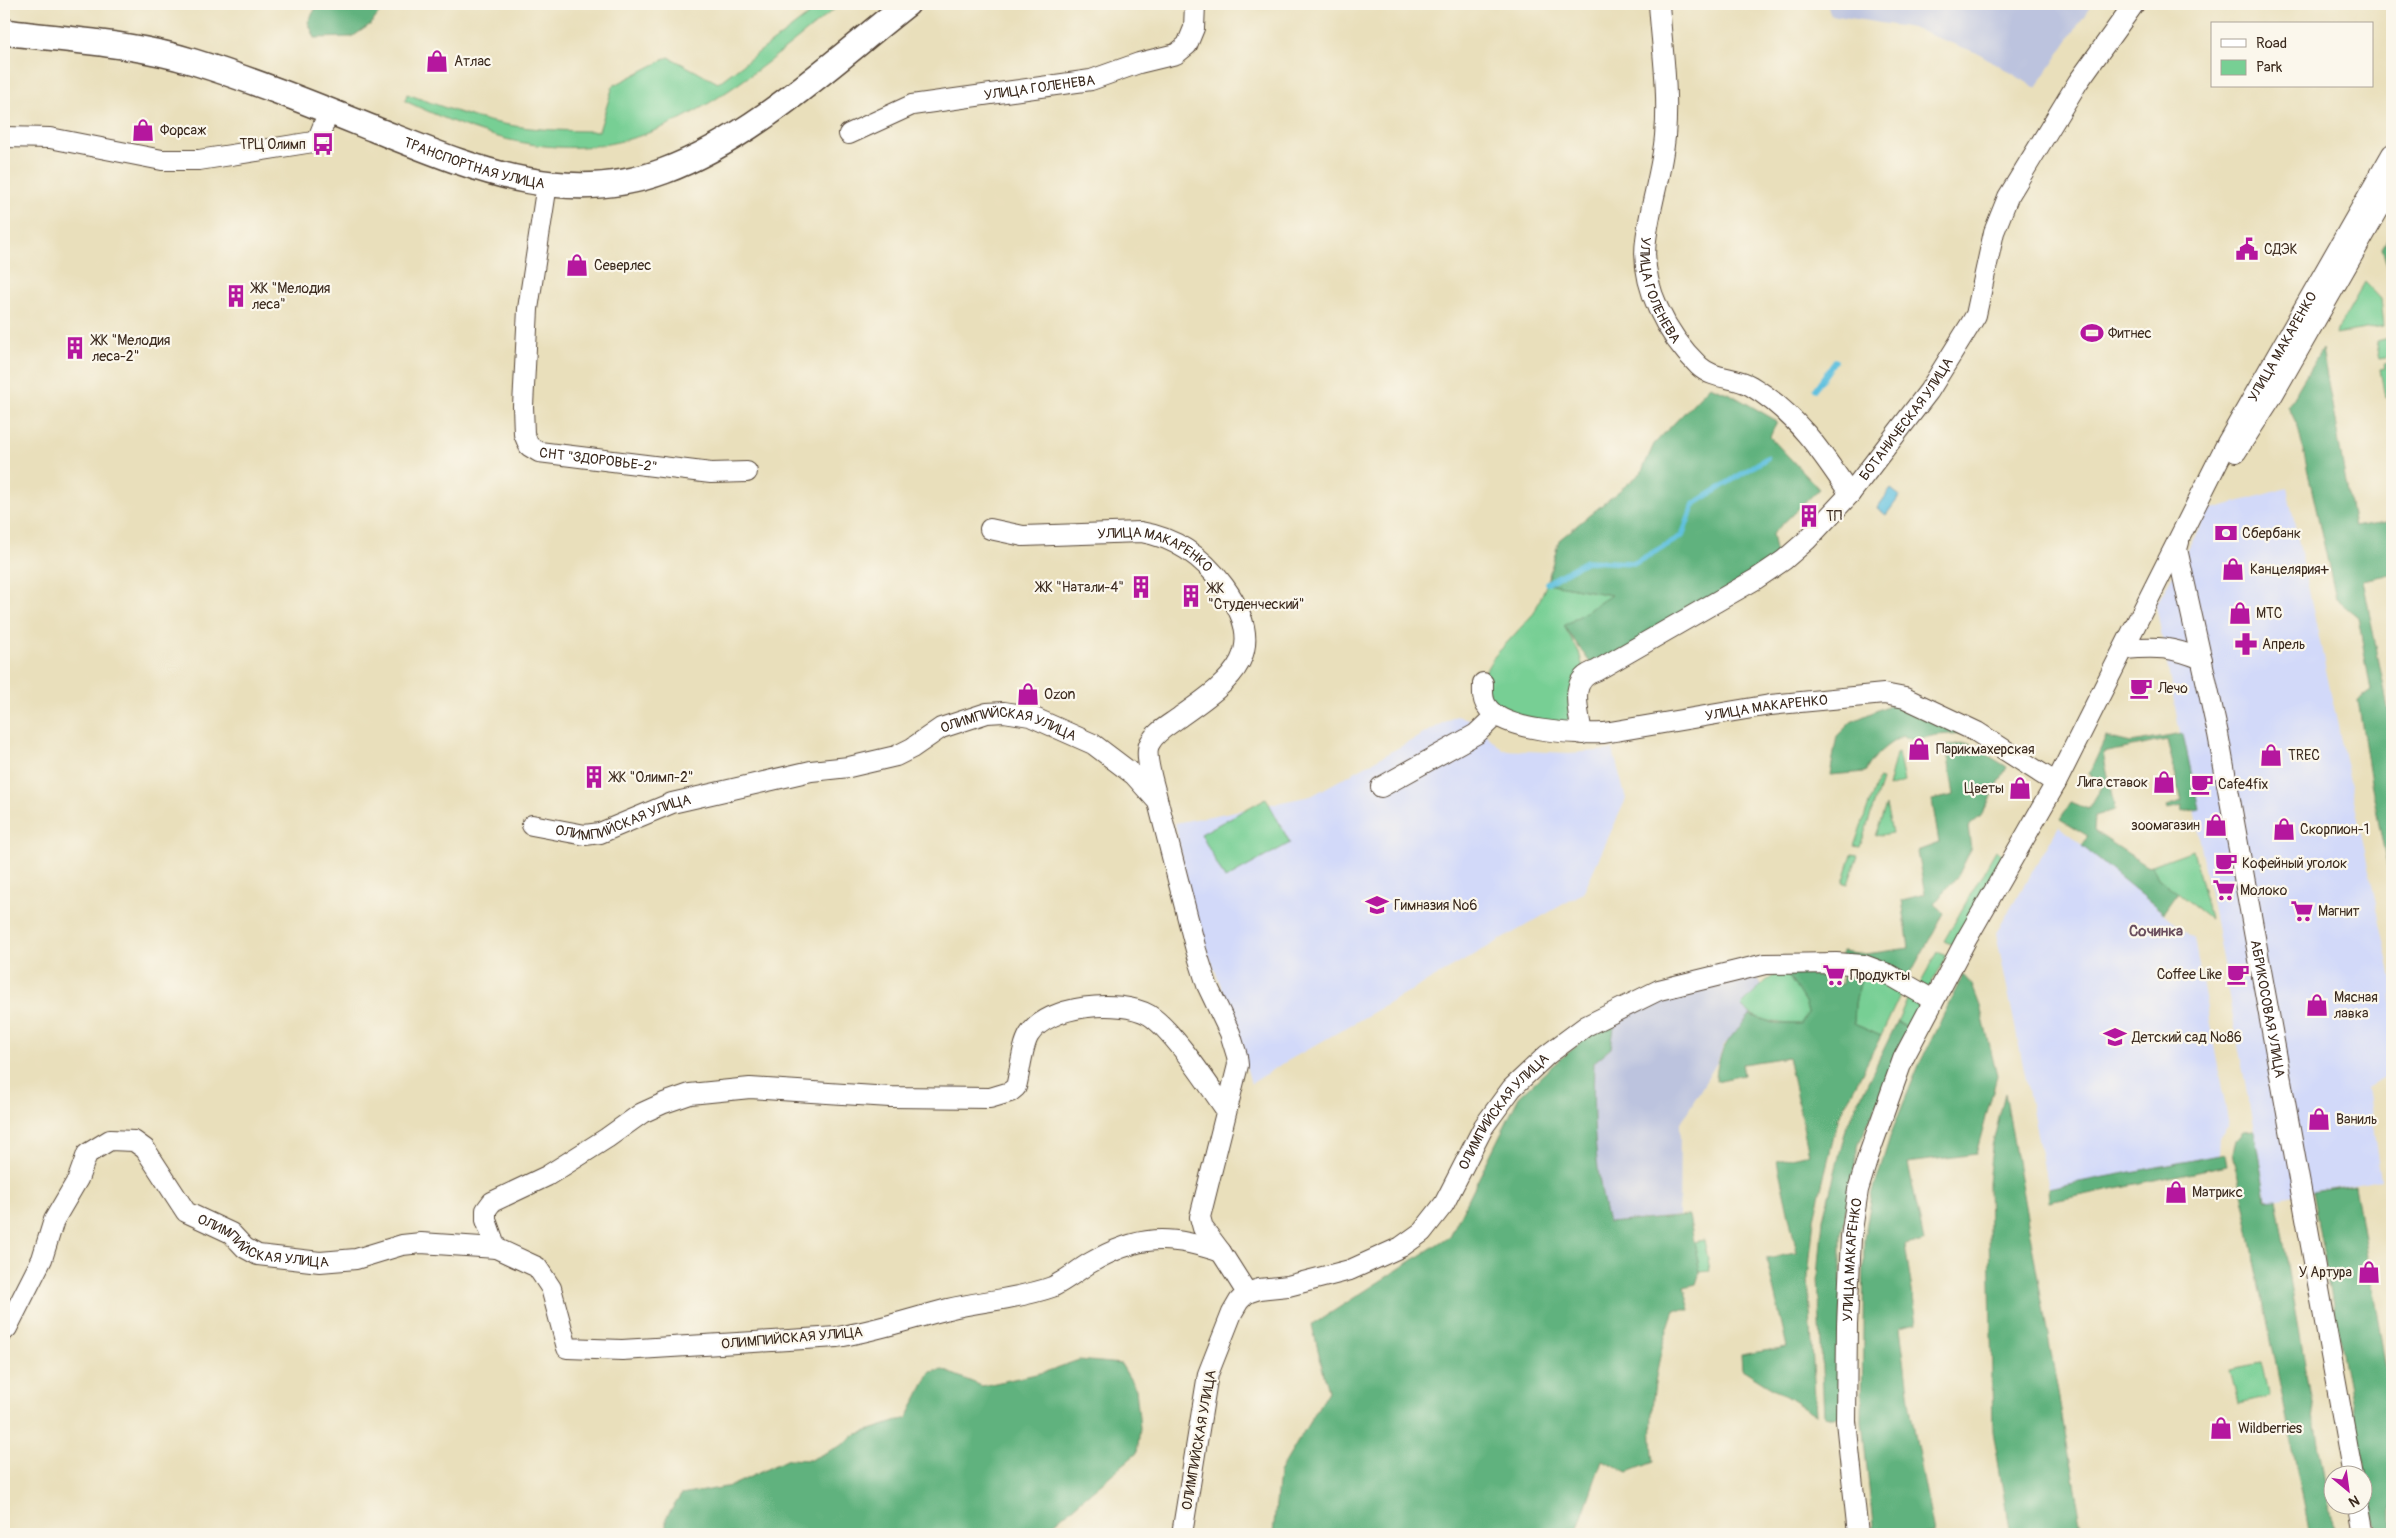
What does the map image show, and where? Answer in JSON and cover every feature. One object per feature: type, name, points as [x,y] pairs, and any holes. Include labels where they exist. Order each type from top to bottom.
[{"type":"main road","name":"ТРАНСПОРТНАЯ УЛИЦА","points":[[4,32],[152,51],[180,58],[246,78],[462,164],[504,177],[547,184],[590,186],[627,181],[662,172],[689,161],[734,135],[779,105],[907,4]]},
{"type":"street","name":"УЛИЦА ГОЛЕНЕВА","points":[[848,134],[912,105],[1092,80],[1139,63],[1176,54],[1187,46],[1194,28],[1195,4]]},
{"type":"street","name":"УЛИЦА ГОЛЕНЕВА","points":[[1659,4],[1666,93],[1665,135],[1660,172],[1646,242],[1650,285],[1659,311],[1673,334],[1700,367],[1717,377],[1749,384],[1789,414],[1807,433],[1850,494]]},
{"type":"street","name":"БОТАНИЧЕСКАЯ УЛИЦА","points":[[1582,734],[1577,691],[1579,682],[1586,675],[1655,639],[1777,565],[1808,540],[1850,494],[1929,391],[1976,315],[1994,232],[2008,197],[2078,82],[2134,4]]},
{"type":"street","points":[[4,137],[50,138],[162,160],[200,160],[313,142],[319,136],[329,111]]},
{"type":"street","name":"УЛИЦА МАКАРЕНКО","points":[[1858,1534],[1846,1421],[1846,1324],[1851,1237],[1858,1190],[1877,1127],[1903,1060],[1933,1000],[2056,783],[2252,397],[2392,154]]},
{"type":"street","name":"СНТ \"ЗДОРОВЬЕ-2\"","points":[[547,184],[528,309],[523,406],[524,434],[529,446],[539,452],[711,473],[747,472]]},
{"type":"street","name":"УЛИЦА МАКАРЕНКО","points":[[2178,544],[2200,506],[2272,398],[2392,186]]},
{"type":"street","name":"УЛИЦА МАКАРЕНКО","points":[[990,530],[1023,536],[1141,532],[1156,535],[1189,549],[1211,567],[1230,594],[1244,626],[1245,645],[1242,661],[1231,677],[1210,696],[1163,729],[1149,744],[1146,753],[1158,802]]},
{"type":"street","name":"АБРИКОСОВАЯ УЛИЦА","points":[[2178,544],[2177,549],[2202,660],[2246,881],[2351,1466]]},
{"type":"street","points":[[2124,649],[2151,647],[2175,649],[2202,660]]},
{"type":"street","points":[[1381,787],[1476,734],[1496,715],[1487,706],[1482,694],[1483,682]]},
{"type":"street","name":"УЛИЦА МАКАРЕНКО","points":[[1496,715],[1540,730],[1582,734],[1604,733],[1770,705],[1884,694],[1905,698],[1977,732],[2056,783]]},
{"type":"street","name":"ОЛИМПИЙСКАЯ УЛИЦА","points":[[532,824],[585,835],[600,833],[672,803],[811,771],[850,767],[896,756],[912,748],[941,728],[987,713],[1004,712],[1030,716],[1093,744],[1134,775],[1158,802],[1196,950],[1207,985],[1230,1033],[1237,1056],[1238,1065],[1200,1217],[1203,1228],[1247,1293]]},
{"type":"street","name":"ОЛИМПИЙСКАЯ УЛИЦА","points":[[1182,1534],[1208,1374],[1232,1313],[1239,1301],[1247,1293],[1259,1289],[1288,1286],[1350,1270],[1401,1247],[1422,1232],[1444,1204],[1484,1126],[1512,1088],[1547,1056],[1586,1026],[1659,990],[1766,964],[1836,963],[1864,965],[1888,974],[1933,1000]]},
{"type":"street","points":[[496,1248],[486,1220],[486,1210],[492,1202],[547,1176],[642,1113],[664,1103],[690,1094],[750,1088],[890,1097],[990,1098],[1002,1096],[1016,1087],[1028,1036],[1038,1023],[1058,1012],[1096,1006],[1127,1008],[1149,1015],[1192,1062],[1226,1110]]},
{"type":"street","name":"ОЛИМПИЙСКАЯ УЛИЦА","points":[[4,1331],[42,1259],[54,1220],[78,1179],[87,1154],[110,1140],[134,1140],[145,1149],[186,1212],[231,1233],[245,1248],[258,1255],[320,1262],[356,1259],[402,1245],[421,1243],[496,1248],[537,1267],[551,1288],[567,1348],[622,1350],[803,1340],[870,1332],[948,1309],[1053,1286],[1119,1248],[1153,1239],[1196,1243],[1221,1252]]},
{"type":"street","points":[[2361,1516],[2364,1534]]},
{"type":"shaded area","points":[[1827,4],[2092,4],[2036,88],[1980,54],[1912,28],[1831,15]]},
{"type":"shaded area","name":"Сочинка","points":[[2287,488],[2392,978],[2392,1072],[2367,1088],[2381,1179],[2267,1200],[2156,605],[2209,510]]},
{"type":"shaded area","name":"Гимназия №6","points":[[1456,716],[1469,719],[1503,750],[1569,753],[1613,750],[1626,799],[1583,893],[1275,1068],[1251,1084],[1232,1015],[1194,916],[1175,823],[1311,796]]},
{"type":"shaded area","name":"Детский сад №86","points":[[2059,826],[2194,939],[2229,1125],[2219,1138],[2218,1155],[2048,1188],[1996,933]]},
{"type":"shaded area","points":[[1752,969],[1768,996],[1724,1045],[1716,1064],[1680,1124],[1679,1216],[1608,1223],[1599,1189],[1592,1114],[1594,1062],[1611,1048],[1616,1014]]},
{"type":"green space","points":[[318,4],[386,4],[371,24],[352,37],[315,38],[308,22]]},
{"type":"green space","points":[[823,4],[841,4],[745,79],[711,102],[675,122],[638,137],[598,145],[557,147],[517,142],[479,131],[405,101],[407,94],[466,115],[515,126],[551,130],[599,131],[613,86],[669,57],[718,83]]},
{"type":"green space","points":[[2392,232],[2392,283],[2382,248]]},
{"type":"green space","points":[[2365,282],[2381,299],[2384,326],[2335,334]]},
{"type":"green space","points":[[2392,337],[2392,356],[2380,358],[2376,341]]},
{"type":"green space","points":[[2322,349],[2354,527],[2392,521],[2392,574],[2363,580],[2392,729],[2391,886],[2371,782],[2358,700],[2371,691],[2358,617],[2336,599],[2298,427],[2288,406]]},
{"type":"green space","points":[[2392,363],[2391,399],[2390,397],[2385,398],[2380,369],[2385,368],[2384,364]]},
{"type":"green space","points":[[1710,386],[1732,395],[1777,421],[1770,437],[1819,489],[1772,534],[1775,550],[1784,560],[1596,671],[1564,626],[1611,595],[1547,583],[1559,540],[1641,473],[1654,444]]},
{"type":"green space","points":[[1547,583],[1612,595],[1564,626],[1579,652],[1585,675],[1582,734],[1496,715],[1483,683],[1486,670],[1493,658],[1534,613]]},
{"type":"green space","points":[[1905,698],[1977,732],[1937,735],[1912,740],[1903,736],[1881,751],[1872,760],[1865,772],[1830,775],[1837,736],[1851,722]]},
{"type":"green space","points":[[2183,734],[2199,809],[2183,812],[2182,806],[2167,809],[2166,806],[2182,801],[2167,740],[2103,753],[2115,810],[2095,816],[2094,831],[2147,866],[2152,865],[2158,878],[2178,893],[2164,913],[2082,846],[2088,836],[2060,819],[2071,802],[2088,809],[2104,784],[2089,774],[2106,737],[2131,743]]},
{"type":"green space","points":[[1970,744],[2007,767],[1981,816],[1968,827],[1971,849],[1959,874],[1934,904],[1944,913],[1909,976],[1841,957],[1842,951],[1866,954],[1909,948],[1902,900],[1925,894],[1917,851],[1939,843],[1932,800],[1954,795],[1946,745]]},
{"type":"green space","points":[[1898,753],[1904,782],[1888,787],[1896,754]]},
{"type":"green space","points":[[1878,779],[1882,780],[1860,847],[1854,846]]},
{"type":"green space","points":[[1266,798],[1290,843],[1225,879],[1201,834]]},
{"type":"green space","points":[[1886,805],[1892,833],[1875,836]]},
{"type":"green space","points":[[1996,850],[2006,857],[1953,945],[1944,941]]},
{"type":"green space","points":[[2193,850],[2210,918],[2158,878],[2152,865]]},
{"type":"green space","points":[[1852,854],[1858,855],[1848,884],[1843,883]]},
{"type":"green space","points":[[1938,952],[1946,956],[1929,988],[1920,984]]},
{"type":"green space","points":[[1784,969],[1805,1002],[1808,1013],[1801,1024],[1761,1019],[1741,1006],[1766,981]]},
{"type":"green space","points":[[1784,969],[1825,969],[1825,984],[1842,984],[1843,969],[1863,972],[1855,1003],[1854,1024],[1881,1036],[1838,1119],[1814,1218],[1808,1277],[1816,1415],[1742,1369],[1741,1355],[1787,1347],[1766,1258],[1797,1253],[1777,1161],[1809,1154],[1788,1057],[1742,1064],[1744,1075],[1716,1081],[1722,1052],[1750,1015],[1776,1024],[1800,1024],[1808,1013],[1805,1002]]},
{"type":"green space","points":[[1863,972],[1902,991],[1881,1036],[1854,1024],[1855,1003]]},
{"type":"green space","points":[[1963,975],[1972,985],[1980,1006],[1997,1076],[1976,1154],[1908,1163],[1924,1241],[1905,1245],[1917,1323],[1900,1327],[1910,1408],[1934,1534],[1874,1534],[1862,1421],[1864,1239],[1872,1195],[1891,1134],[1919,1065]]},
{"type":"green space","points":[[1908,997],[1918,1005],[1921,1011],[1912,1029],[1897,1022]]},
{"type":"green space","points":[[1616,1014],[1611,1048],[1594,1062],[1595,1143],[1608,1223],[1689,1216],[1700,1272],[1696,1284],[1684,1287],[1690,1310],[1674,1310],[1662,1347],[1653,1404],[1652,1443],[1654,1462],[1628,1472],[1602,1460],[1576,1534],[1273,1534],[1279,1473],[1328,1391],[1312,1325],[1450,1236],[1519,1097],[1553,1065]]},
{"type":"green space","points":[[1897,1022],[1912,1029],[1859,1143],[1841,1235],[1841,1414],[1834,1418],[1824,1416],[1818,1276],[1823,1219],[1847,1125]]},
{"type":"green space","points":[[2005,1093],[2083,1534],[2010,1534],[1993,1430],[1988,1183],[1992,1147]]},
{"type":"green space","points":[[2254,1131],[2266,1199],[2276,1198],[2324,1471],[2324,1516],[2332,1516],[2335,1534],[2310,1534],[2233,1152],[2236,1140],[2243,1132]]},
{"type":"green space","points":[[2225,1154],[2227,1165],[2049,1202],[2048,1188]]},
{"type":"green space","points":[[2355,1185],[2392,1404],[2392,1534],[2376,1534],[2373,1516],[2374,1466],[2363,1466],[2312,1192]]},
{"type":"green space","points":[[1704,1240],[1710,1271],[1700,1272],[1694,1242]]},
{"type":"green space","points":[[1079,1360],[1121,1364],[1136,1389],[1140,1428],[1137,1453],[1047,1529],[1046,1534],[666,1534],[666,1518],[681,1495],[731,1486],[788,1459],[810,1460],[842,1445],[855,1435],[907,1418],[930,1372],[943,1370],[982,1386],[1045,1372]]},
{"type":"green space","points":[[2261,1363],[2269,1397],[2238,1404],[2230,1369]]},
{"type":"water","points":[[1891,489],[1900,496],[1886,515],[1877,508]]},
{"type":"waterway","points":[[1815,389],[1835,361]]},
{"type":"waterway","points":[[1547,583],[1586,561],[1635,563],[1682,536],[1694,504],[1767,458]]},
{"type":"place","name":"Атлас","points":[[437,61]]},
{"type":"place","name":"Форсаж","points":[[143,130]]},
{"type":"place","name":"ТРЦ Олимп","points":[[323,144]]},
{"type":"place","name":"СДЭК","points":[[2247,249]]},
{"type":"place","name":"Северлес","points":[[577,265]]},
{"type":"place","name":"ЖК \"Мелодия леса\"","points":[[236,296]]},
{"type":"place","name":"Фитнес","points":[[2092,333]]},
{"type":"place","name":"ЖК \"Мелодия леса-2\"","points":[[75,348]]},
{"type":"place","name":"ТП","points":[[1809,516]]},
{"type":"place","name":"Сбербанк","points":[[2226,533]]},
{"type":"place","name":"Канцелярия+","points":[[2233,569]]},
{"type":"place","name":"ЖК \"Натали-4\"","points":[[1141,587]]},
{"type":"place","name":"ЖК \"Студенческий\"","points":[[1191,596]]},
{"type":"place","name":"МТС","points":[[2240,613]]},
{"type":"place","name":"Апрель","points":[[2246,644]]},
{"type":"place","name":"Лечо","points":[[2141,688]]},
{"type":"place","name":"Ozon","points":[[1028,694]]},
{"type":"place","name":"Парикмахерская","points":[[1919,749]]},
{"type":"place","name":"TREC","points":[[2271,755]]},
{"type":"place","name":"ЖК \"Олимп-2\"","points":[[594,777]]},
{"type":"place","name":"Лига ставок","points":[[2164,782]]},
{"type":"place","name":"Cafe4fix","points":[[2202,784]]},
{"type":"place","name":"Цветы","points":[[2020,788]]},
{"type":"place","name":"зоомагазин","points":[[2216,825]]},
{"type":"place","name":"Скорпион-1","points":[[2284,829]]},
{"type":"place","name":"Кофейный уголок","points":[[2226,863]]},
{"type":"place","name":"Молоко","points":[[2224,890]]},
{"type":"place","name":"Гимназия №6","points":[[1377,905]]},
{"type":"place","name":"Магнит","points":[[2302,911]]},
{"type":"place","name":"Coffee Like","points":[[2238,974]]},
{"type":"place","name":"Продукты","points":[[1834,975]]},
{"type":"place","name":"Мясная лавка","points":[[2317,1005]]},
{"type":"place","name":"Детский сад №86","points":[[2115,1037]]},
{"type":"place","name":"Ваниль","points":[[2319,1119]]},
{"type":"place","name":"Матрикс","points":[[2176,1192]]},
{"type":"place","name":"У Артура","points":[[2369,1272]]},
{"type":"place","name":"Wildberries","points":[[2221,1428]]},
{"type":"district","name":"Сочинка","points":[[2156,931]]}]
